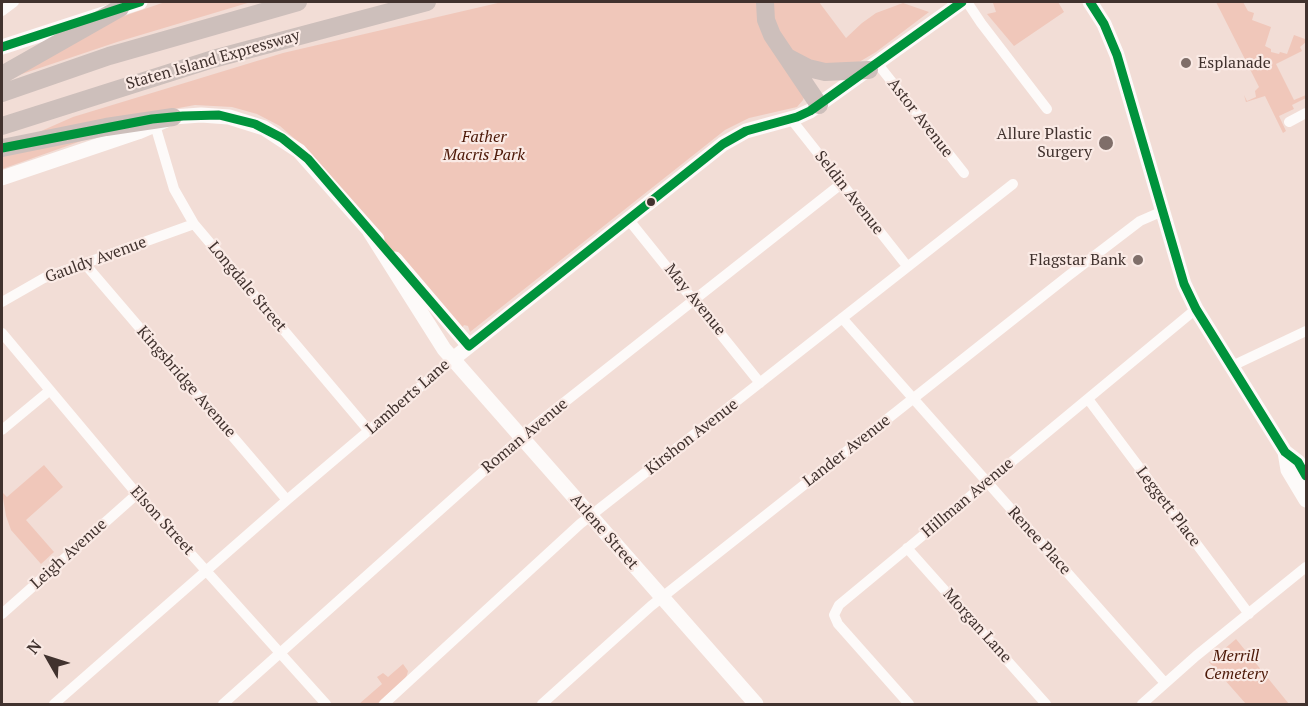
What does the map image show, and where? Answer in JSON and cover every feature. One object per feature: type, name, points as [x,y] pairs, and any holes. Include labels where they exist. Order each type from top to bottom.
[{"type":"highway","name":"Staten Island Expressway","points":[[2,93],[109,56],[298,2]]},
{"type":"highway","name":"Staten Island Expressway","points":[[2,126],[202,62],[427,2]]},
{"type":"highway","points":[[765,2],[768,27],[819,105]]},
{"type":"highway","points":[[2,75],[120,8]]},
{"type":"highway","points":[[785,56],[816,71],[844,72],[873,66]]},
{"type":"highway","points":[[2,148],[106,127],[173,117]]},
{"type":"main road","points":[[2,47],[140,2]]},
{"type":"main road","name":"Lamberts Lane","points":[[453,359],[731,139],[754,128],[804,114],[962,2]]},
{"type":"main road","points":[[1090,2],[1104,24],[1117,55],[1184,284],[1196,309],[1285,452],[1298,462],[1306,476]]},
{"type":"main road","points":[[2,178],[173,117],[201,114],[229,117],[255,124],[273,132],[308,159],[468,346]]},
{"type":"main road","name":"Arlene Street","points":[[370,232],[444,349],[756,705]]},
{"type":"main road","points":[[1285,452],[1288,470],[1306,500]]},
{"type":"street","points":[[2,11],[14,2]]},
{"type":"street","points":[[967,2],[1047,109]]},
{"type":"street","name":"Astor Avenue","points":[[873,66],[964,173]]},
{"type":"street","points":[[1289,122],[1306,113]]},
{"type":"street","name":"Seldin Avenue","points":[[791,119],[907,266]]},
{"type":"street","name":"Longdale Street","points":[[155,125],[174,189],[194,224],[369,431]]},
{"type":"street","name":"Roman Avenue","points":[[223,705],[522,437],[841,184]]},
{"type":"street","name":"Kirshon Avenue","points":[[384,705],[591,516],[1013,184]]},
{"type":"street","name":"Lander Avenue","points":[[542,705],[662,597],[1140,221],[1163,211]]},
{"type":"street","name":"May Avenue","points":[[628,219],[760,382]]},
{"type":"street","name":"Gauldy Avenue","points":[[2,302],[44,278],[194,224]]},
{"type":"street","name":"Kingsbridge Avenue","points":[[85,264],[287,500]]},
{"type":"street","name":"Hillman Avenue","points":[[909,705],[838,624],[834,615],[839,605],[1196,309]]},
{"type":"street","name":"Renee Place","points":[[842,318],[1165,684]]},
{"type":"street","points":[[1232,366],[1306,331]]},
{"type":"street","name":"Elson Street","points":[[2,333],[137,494],[326,705]]},
{"type":"street","name":"Lamberts Lane","points":[[54,705],[287,500],[453,359]]},
{"type":"street","points":[[2,430],[49,391]]},
{"type":"street","name":"Leggett Place","points":[[1088,399],[1249,614]]},
{"type":"street","name":"Leigh Avenue","points":[[2,614],[137,494]]},
{"type":"street","name":"Morgan Lane","points":[[907,548],[1046,705]]},
{"type":"street","points":[[1142,705],[1306,567]]},
{"type":"green space","points":[[165,2],[251,2],[117,42],[13,77],[89,28]]},
{"type":"green space","name":"Father Macris Park","points":[[502,2],[761,2],[805,95],[797,107],[749,118],[725,130],[470,332],[468,326],[464,325],[460,331],[312,154],[280,126],[257,114],[232,107],[195,105],[32,135],[73,117],[283,53]]},
{"type":"green space","points":[[771,2],[819,2],[846,38],[876,13],[903,3],[929,12],[876,52],[854,65],[841,68],[799,59],[775,29]]},
{"type":"green space","points":[[1058,2],[1064,12],[1014,46],[987,14],[996,12],[993,3]]},
{"type":"green space","points":[[1216,2],[1243,2],[1248,11],[1254,13],[1252,20],[1271,27],[1265,46],[1271,49],[1271,52],[1287,54],[1294,35],[1305,39],[1306,36],[1306,42],[1300,47],[1302,51],[1276,64],[1294,100],[1306,95],[1306,98],[1292,105],[1294,109],[1279,116],[1286,131],[1283,133],[1265,96],[1246,102],[1244,95],[1247,101],[1256,97],[1255,91],[1259,87]]},
{"type":"green space","points":[[101,134],[2,169],[2,153]]},
{"type":"green space","points":[[44,465],[63,487],[26,520],[54,552],[41,564],[11,530],[2,492],[7,497]]},
{"type":"green space","name":"Merrill Cemetery","points":[[1236,639],[1289,704],[1246,704],[1209,662]]},
{"type":"green space","points":[[403,664],[408,671],[406,678],[377,704],[359,704],[382,684],[377,677],[383,673],[388,677]]},
{"type":"transit line","points":[[2,47],[140,2]]},
{"type":"transit line","points":[[2,148],[152,119],[183,116],[219,115],[255,124],[282,138],[308,159],[469,346],[723,144],[746,131],[797,117],[810,111],[962,2]]},
{"type":"transit line","points":[[1090,2],[1104,24],[1117,55],[1184,284],[1196,309],[1285,452],[1298,462],[1306,476]]},
{"type":"place","name":"Esplanade","points":[[1186,63]]},
{"type":"place","name":"Allure Plastic Surgery","points":[[1106,143]]},
{"type":"place","name":"Flagstar Bank","points":[[1138,260]]}]
